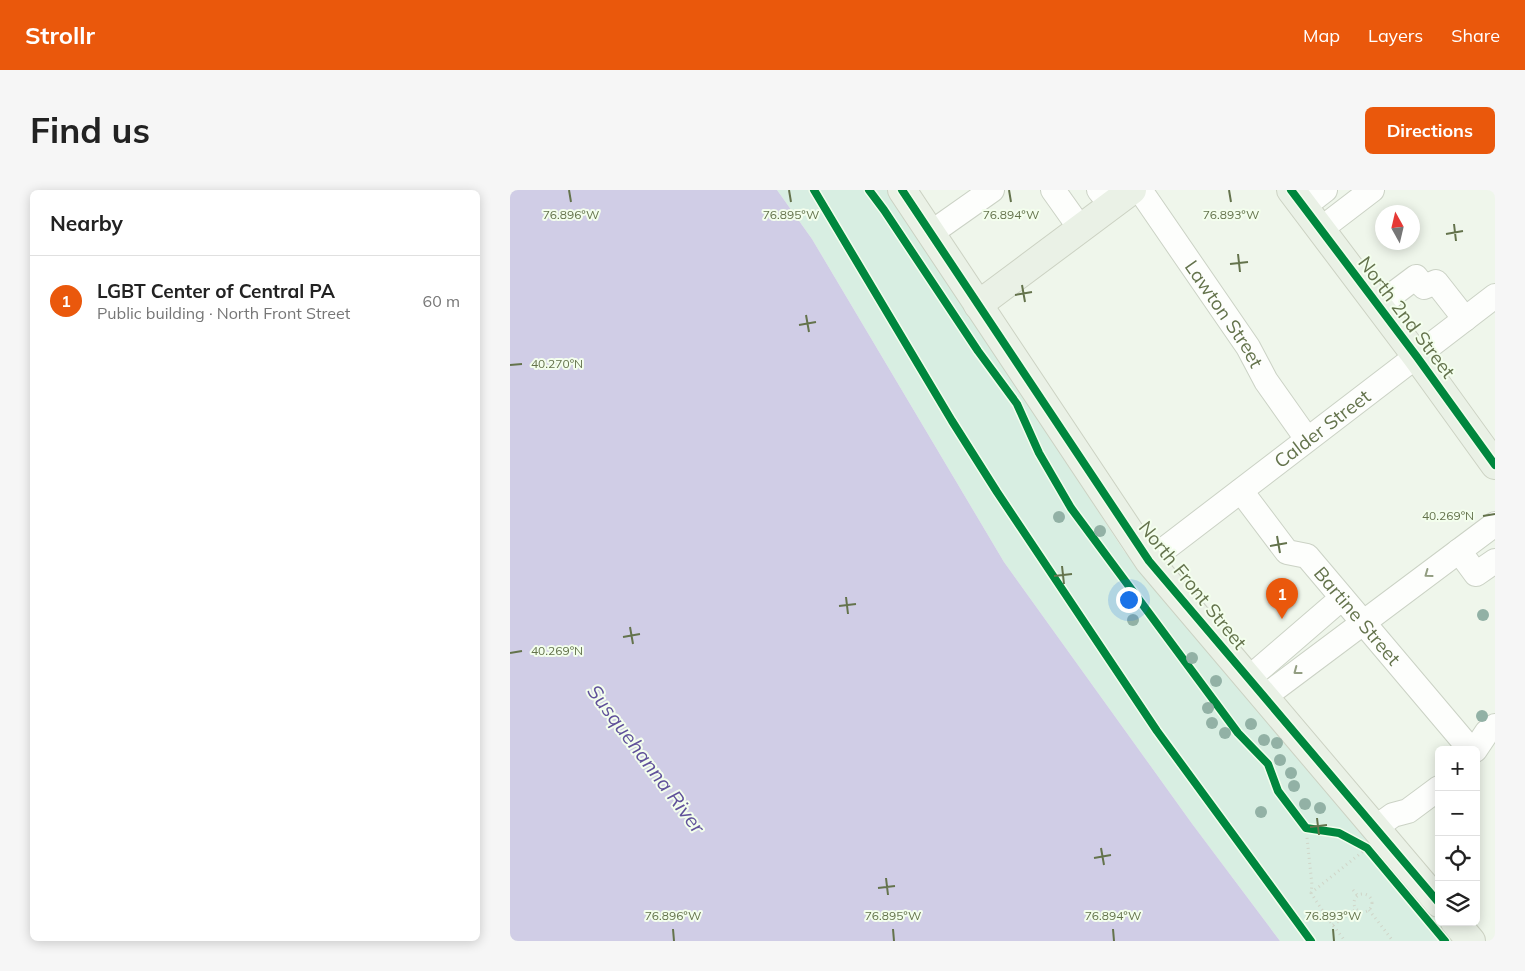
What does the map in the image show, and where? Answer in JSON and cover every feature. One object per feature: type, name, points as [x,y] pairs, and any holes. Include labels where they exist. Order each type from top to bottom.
[{"type":"main road","name":"North Front Street","points":[[902,190],[1149,561],[1256,688],[1374,834],[1435,899]]},
{"type":"main road","points":[[978,305],[1080,228],[1114,195]]},
{"type":"main road","name":"North 2nd Street","points":[[1297,198],[1417,357],[1495,465]]},
{"type":"main road","points":[[1458,926],[1471,941]]},
{"type":"street","points":[[931,233],[992,190]]},
{"type":"street","points":[[1052,190],[1080,228]]},
{"type":"street","name":"Lawton Street","points":[[1140,190],[1248,347],[1266,382],[1307,439]]},
{"type":"street","points":[[1297,198],[1325,190]]},
{"type":"street","points":[[1320,229],[1366,192]]},
{"type":"street","points":[[1379,307],[1416,277],[1424,287],[1436,282],[1465,319]]},
{"type":"street","name":"Calder Street","points":[[1149,561],[1495,296]]},
{"type":"street","name":"Bartine Street","points":[[1241,491],[1287,552],[1307,556],[1468,746]]},
{"type":"street","points":[[1256,688],[1363,622],[1459,550],[1494,527]]},
{"type":"street","points":[[1459,550],[1476,574],[1495,561]]},
{"type":"street","points":[[1256,688],[1342,598]]},
{"type":"street","points":[[1479,746],[1487,732],[1495,726]]},
{"type":"street","points":[[1480,750],[1495,744]]},
{"type":"street","points":[[1374,834],[1399,800],[1435,772]]},
{"type":"street","points":[[1374,834],[1435,791]]},
{"type":"path","points":[[1300,821],[1306,828],[1312,885],[1311,893],[1345,941]]},
{"type":"path","points":[[1306,828],[1315,829]]},
{"type":"path","points":[[1373,856],[1374,834]]},
{"type":"path","points":[[1311,893],[1374,834]]},
{"type":"path","points":[[1353,890],[1358,896]]},
{"type":"path","points":[[1363,894],[1371,898],[1372,904],[1369,910],[1361,912],[1356,909],[1354,903],[1358,896],[1363,894]]},
{"type":"path","points":[[1333,926],[1356,909]]},
{"type":"path","points":[[1369,910],[1393,941]]},
{"type":"green space","points":[[777,190],[889,190],[1124,551],[1435,919],[1435,926],[1441,926],[1454,941],[1280,941],[1193,825],[1004,562],[812,239]]},
{"type":"water","name":"Susquehanna River","points":[[510,190],[777,190],[812,239],[1004,562],[1193,825],[1280,941],[510,941]]},
{"type":"cycle path","points":[[814,190],[952,421],[997,492],[1157,731],[1311,941]]},
{"type":"cycle path","points":[[869,190],[978,351],[1017,404],[1039,453],[1071,508],[1238,733],[1268,764],[1278,791],[1306,828],[1339,833],[1367,848],[1445,941]]},
{"type":"cycle path","points":[[902,190],[1149,561],[1435,898]]},
{"type":"cycle path","points":[[1291,190],[1417,357],[1495,465]]},
{"type":"place","name":"LGBT Center of Central PA","points":[[1282,619]]}]
